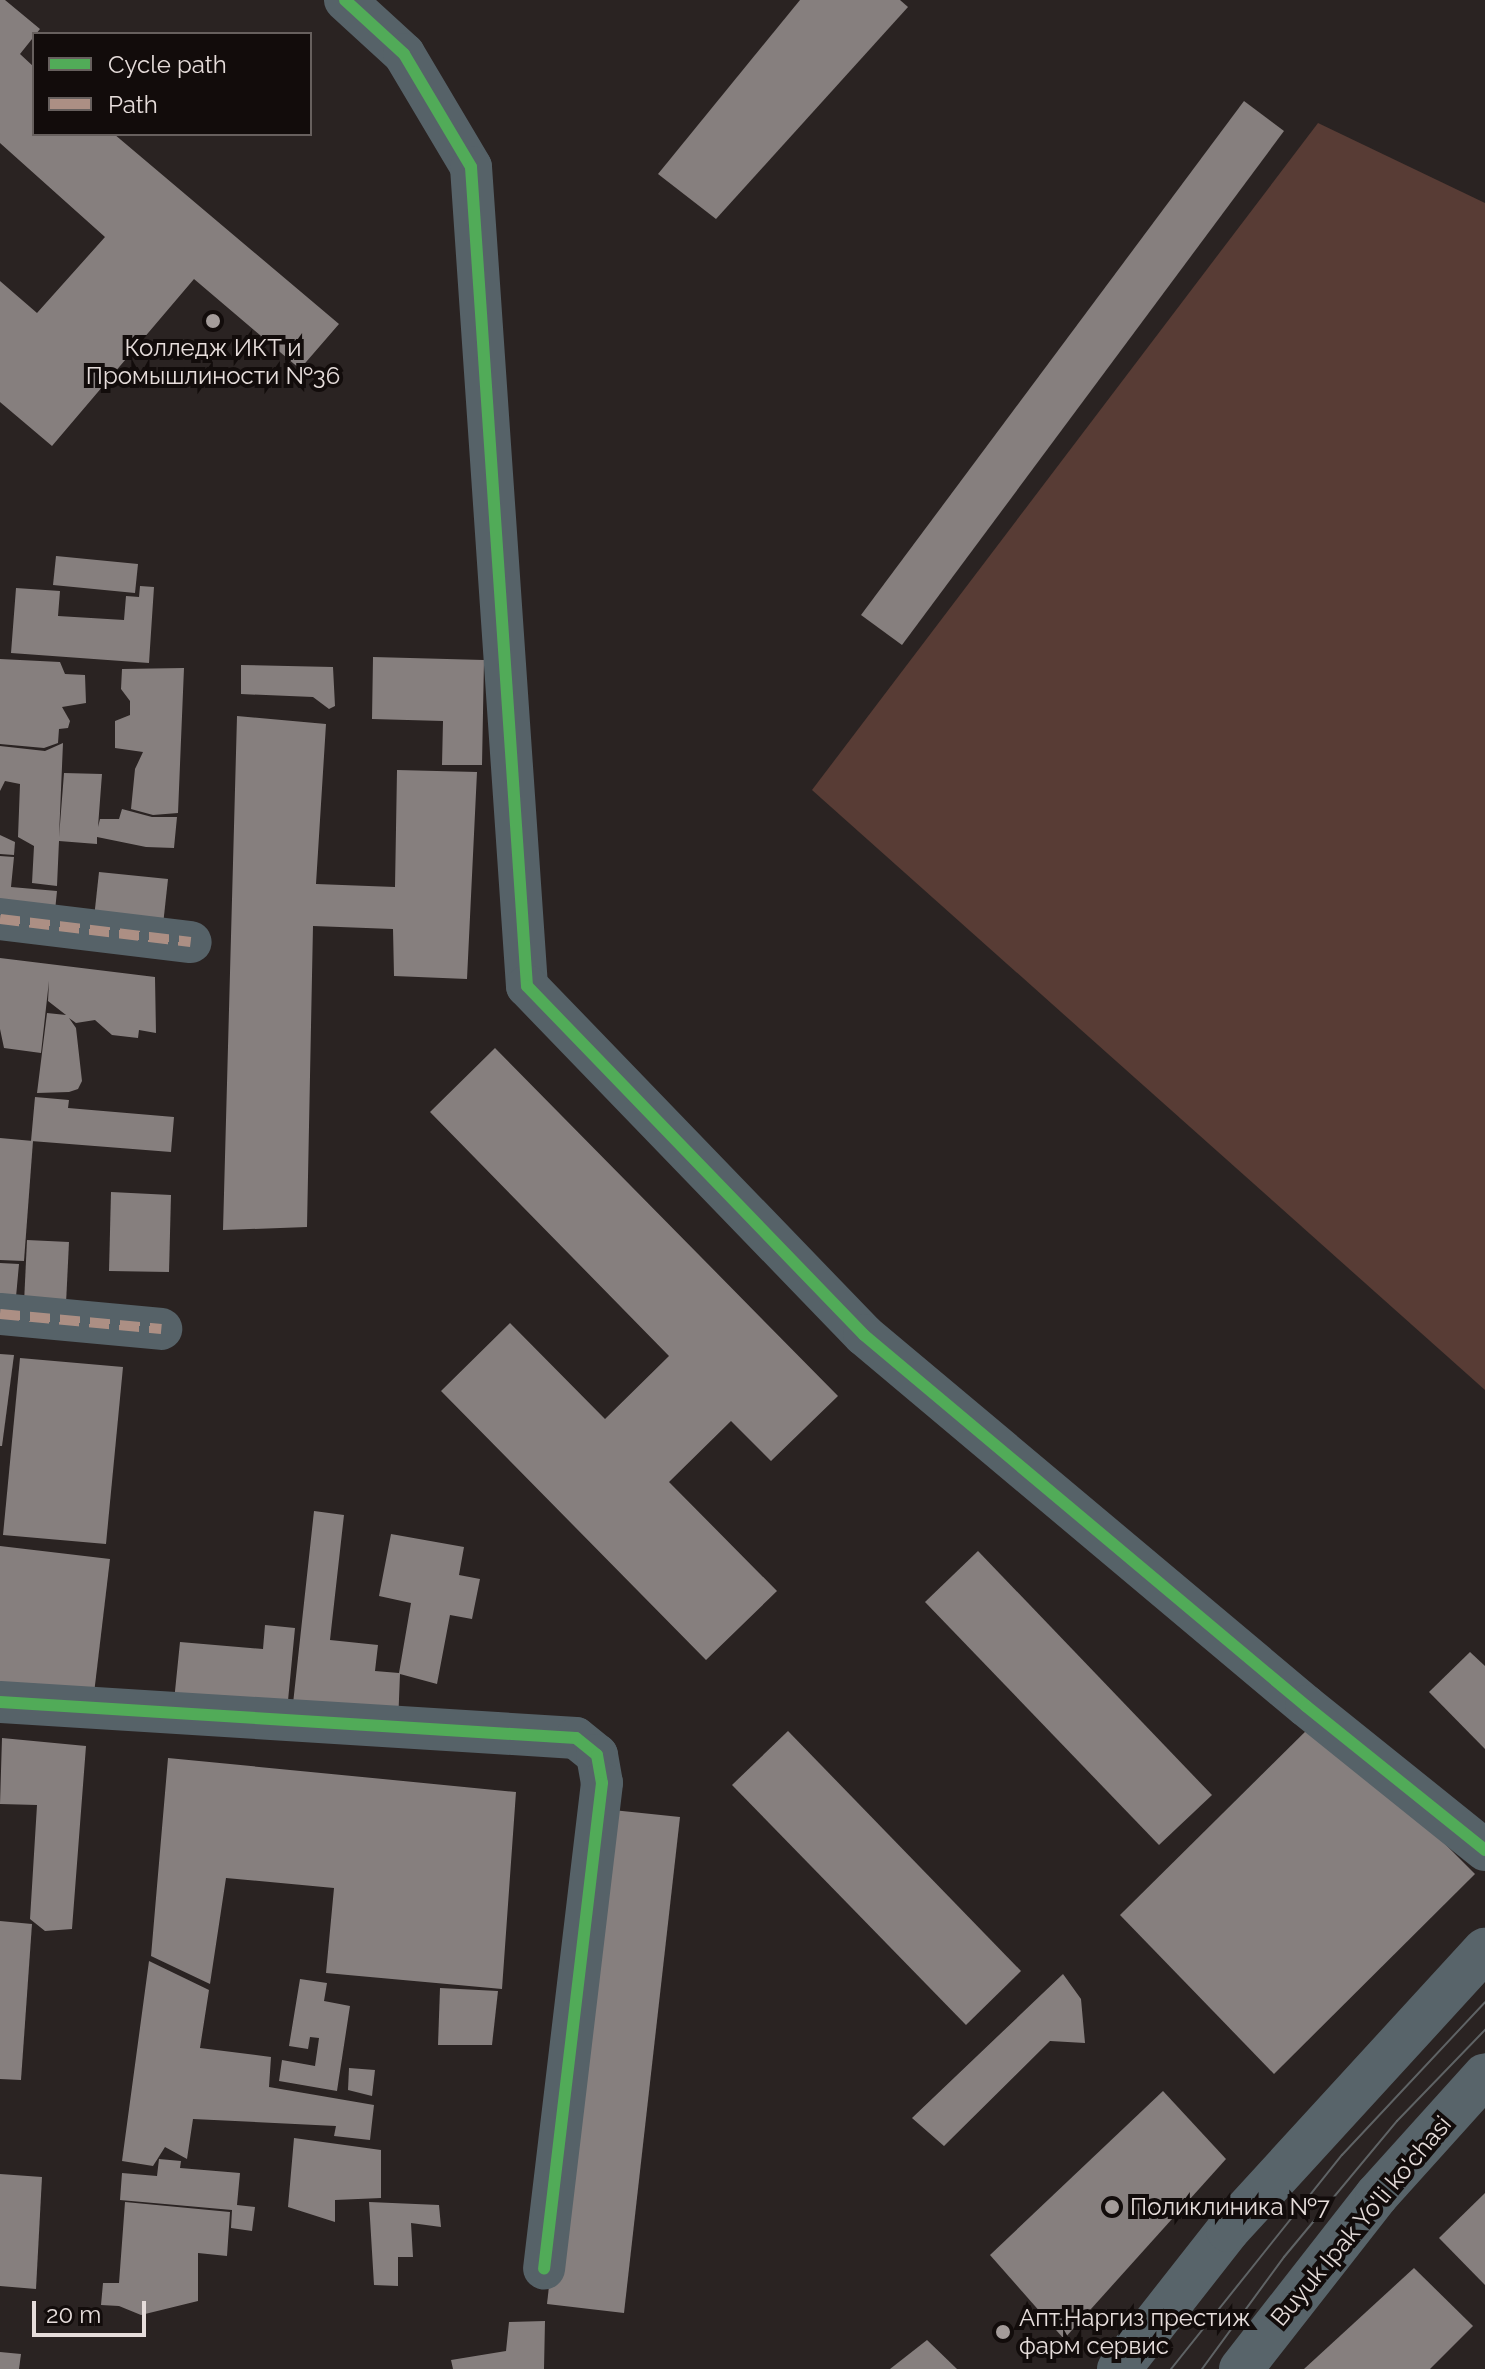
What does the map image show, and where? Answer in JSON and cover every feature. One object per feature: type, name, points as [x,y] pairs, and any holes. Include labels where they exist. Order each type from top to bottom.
[{"type":"main road","points":[[1119,2369],[1228,2230],[1485,1950]]},
{"type":"main road","name":"Buyuk Ipak Yo'li ko'chasi","points":[[1241,2369],[1377,2195],[1485,2075]]},
{"type":"street","points":[[345,0],[404,54],[471,167],[527,986],[864,1335],[1306,1706],[1485,1850]]},
{"type":"street","points":[[0,919],[191,942]]},
{"type":"street","points":[[0,1314],[161,1329]]},
{"type":"street","points":[[0,1702],[576,1738],[597,1755],[602,1783],[544,2269]]},
{"type":"shaded area","points":[[1318,123],[1485,203],[1485,1390],[812,790]]},
{"type":"building","points":[[0,0],[5,0],[40,29],[32,32],[32,39],[20,54],[32,65],[32,136],[116,136],[339,324],[300,369],[194,279],[52,446],[0,402],[0,281],[37,313],[105,237],[0,143]]},
{"type":"building","points":[[800,0],[900,0],[908,7],[716,219],[658,174]]},
{"type":"building","points":[[1244,101],[1284,131],[902,645],[861,615]]},
{"type":"building","points":[[56,556],[138,564],[135,593],[53,585]]},
{"type":"building","points":[[140,586],[154,587],[149,663],[11,653],[16,588],[60,591],[58,616],[124,620],[126,596],[139,597]]},
{"type":"building","points":[[373,657],[484,660],[482,765],[442,765],[443,721],[372,719]]},
{"type":"building","points":[[0,659],[60,662],[65,674],[85,675],[86,703],[62,707],[70,721],[68,728],[59,729],[58,743],[44,748],[0,744]]},
{"type":"building","points":[[241,665],[333,667],[335,706],[329,709],[313,697],[241,694]]},
{"type":"building","points":[[184,668],[178,813],[153,815],[131,809],[135,769],[143,752],[115,748],[115,721],[130,715],[130,701],[121,689],[122,669]]},
{"type":"building","points":[[237,716],[326,724],[316,884],[395,887],[397,770],[477,772],[467,979],[394,976],[393,929],[313,926],[307,1227],[223,1230]]},
{"type":"building","points":[[63,743],[59,837],[64,773],[102,774],[98,827],[100,819],[119,819],[122,809],[152,817],[177,817],[174,848],[146,847],[97,837],[97,844],[59,841],[57,886],[32,883],[34,846],[18,837],[20,784],[5,781],[0,791],[0,746],[45,751]]},
{"type":"building","points":[[0,835],[15,842],[14,855],[0,854]]},
{"type":"building","points":[[0,856],[14,857],[11,887],[57,891],[55,911],[0,906]]},
{"type":"building","points":[[99,872],[168,879],[163,925],[94,918]]},
{"type":"building","points":[[0,958],[155,977],[156,1033],[139,1030],[138,1038],[112,1035],[95,1020],[76,1023],[69,1018],[76,1028],[82,1081],[78,1089],[69,1092],[37,1093],[47,1013],[66,1015],[48,1001],[49,981],[41,1053],[4,1048],[0,1029]]},
{"type":"building","points":[[495,1048],[838,1396],[771,1461],[731,1421],[669,1482],[777,1591],[706,1660],[441,1391],[510,1323],[605,1419],[669,1356],[430,1112]]},
{"type":"building","points":[[35,1097],[69,1100],[68,1108],[174,1117],[171,1152],[31,1141]]},
{"type":"building","points":[[0,1138],[33,1141],[24,1261],[0,1260]]},
{"type":"building","points":[[111,1192],[171,1195],[169,1272],[109,1271]]},
{"type":"building","points":[[27,1240],[69,1242],[66,1304],[24,1303]]},
{"type":"building","points":[[0,1263],[19,1264],[15,1308],[0,1307]]},
{"type":"building","points":[[0,1354],[14,1355],[2,1446],[0,1446]]},
{"type":"building","points":[[20,1358],[123,1367],[106,1544],[3,1535]]},
{"type":"building","points":[[314,1511],[344,1515],[330,1640],[378,1645],[375,1671],[399,1673],[411,1603],[379,1596],[391,1534],[464,1547],[459,1575],[480,1579],[472,1619],[450,1615],[437,1684],[400,1674],[398,1724],[292,1713]]},
{"type":"building","points":[[0,1546],[110,1559],[93,1702],[0,1691]]},
{"type":"building","points":[[978,1551],[1212,1795],[1159,1845],[925,1602]]},
{"type":"building","points":[[265,1625],[295,1628],[287,1711],[174,1701],[180,1642],[263,1649]]},
{"type":"building","points":[[1470,1652],[1485,1666],[1485,1749],[1429,1692]]},
{"type":"building","points":[[1319,1718],[1475,1874],[1274,2074],[1120,1915]]},
{"type":"building","points":[[788,1731],[1021,1971],[966,2025],[732,1785]]},
{"type":"building","points":[[2,1738],[86,1746],[72,1929],[45,1931],[30,1919],[37,1805],[0,1804]]},
{"type":"building","points":[[168,1758],[516,1792],[502,1989],[326,1973],[334,1888],[226,1878],[210,1984],[151,1956]]},
{"type":"building","points":[[603,1809],[680,1817],[624,2313],[547,2304]]},
{"type":"building","points":[[0,1921],[32,1924],[21,2080],[0,2079]]},
{"type":"building","points":[[149,1961],[209,1990],[200,2048],[271,2057],[269,2087],[374,2105],[370,2140],[334,2136],[336,2126],[193,2119],[187,2159],[165,2147],[153,2166],[122,2161]]},
{"type":"building","points":[[1063,1974],[1081,1999],[1085,2043],[1050,2041],[944,2146],[912,2118]]},
{"type":"building","points":[[300,1979],[327,1983],[324,2001],[350,2006],[337,2091],[279,2081],[282,2060],[315,2066],[319,2038],[310,2037],[308,2049],[289,2046]]},
{"type":"building","points":[[440,1988],[498,1991],[492,2045],[438,2045]]},
{"type":"building","points":[[349,2068],[375,2070],[372,2096],[348,2090]]},
{"type":"building","name":"Поликлиника №7","points":[[1163,2091],[1226,2159],[1064,2339],[990,2255]]},
{"type":"building","points":[[294,2138],[381,2150],[381,2198],[335,2200],[335,2222],[288,2207]]},
{"type":"building","points":[[159,2159],[181,2161],[180,2168],[240,2173],[237,2205],[255,2207],[252,2231],[231,2228],[232,2210],[120,2200],[122,2173],[157,2176]]},
{"type":"building","points":[[0,2174],[42,2177],[36,2289],[0,2286]]},
{"type":"building","points":[[1485,2193],[1485,2285],[1439,2238]]},
{"type":"building","points":[[125,2202],[230,2212],[227,2256],[198,2253],[198,2301],[141,2315],[119,2306],[101,2305],[103,2283],[119,2283]]},
{"type":"building","points":[[369,2202],[439,2205],[441,2227],[411,2223],[413,2257],[398,2257],[398,2286],[374,2285]]},
{"type":"building","points":[[1414,2268],[1473,2326],[1430,2369],[1304,2369]]},
{"type":"building","points":[[545,2321],[544,2369],[453,2369],[451,2360],[506,2351],[509,2322]]},
{"type":"building","points":[[927,2340],[957,2369],[890,2369]]},
{"type":"building","points":[[0,2352],[21,2354],[19,2369],[0,2369]]},
{"type":"tram line","points":[[1171,2369],[1342,2155],[1485,2002]]},
{"type":"tram line","points":[[1202,2369],[1284,2257],[1397,2121],[1485,2030]]},
{"type":"marked path","points":[[0,919],[191,942]]},
{"type":"marked path","points":[[0,1314],[161,1329]]},
{"type":"cycle path","points":[[345,0],[404,54],[471,167],[527,986],[864,1335],[1306,1706],[1485,1850]]},
{"type":"cycle path","points":[[0,1702],[576,1738],[597,1755],[602,1783],[544,2269]]},
{"type":"place","name":"Колледж ИКТ и Промышлиности №36","points":[[213,321]]},
{"type":"place","name":"Поликлиника №7","points":[[1112,2207]]},
{"type":"place","name":"Апт.Наргиз престиж фарм сервис","points":[[1003,2332]]}]
